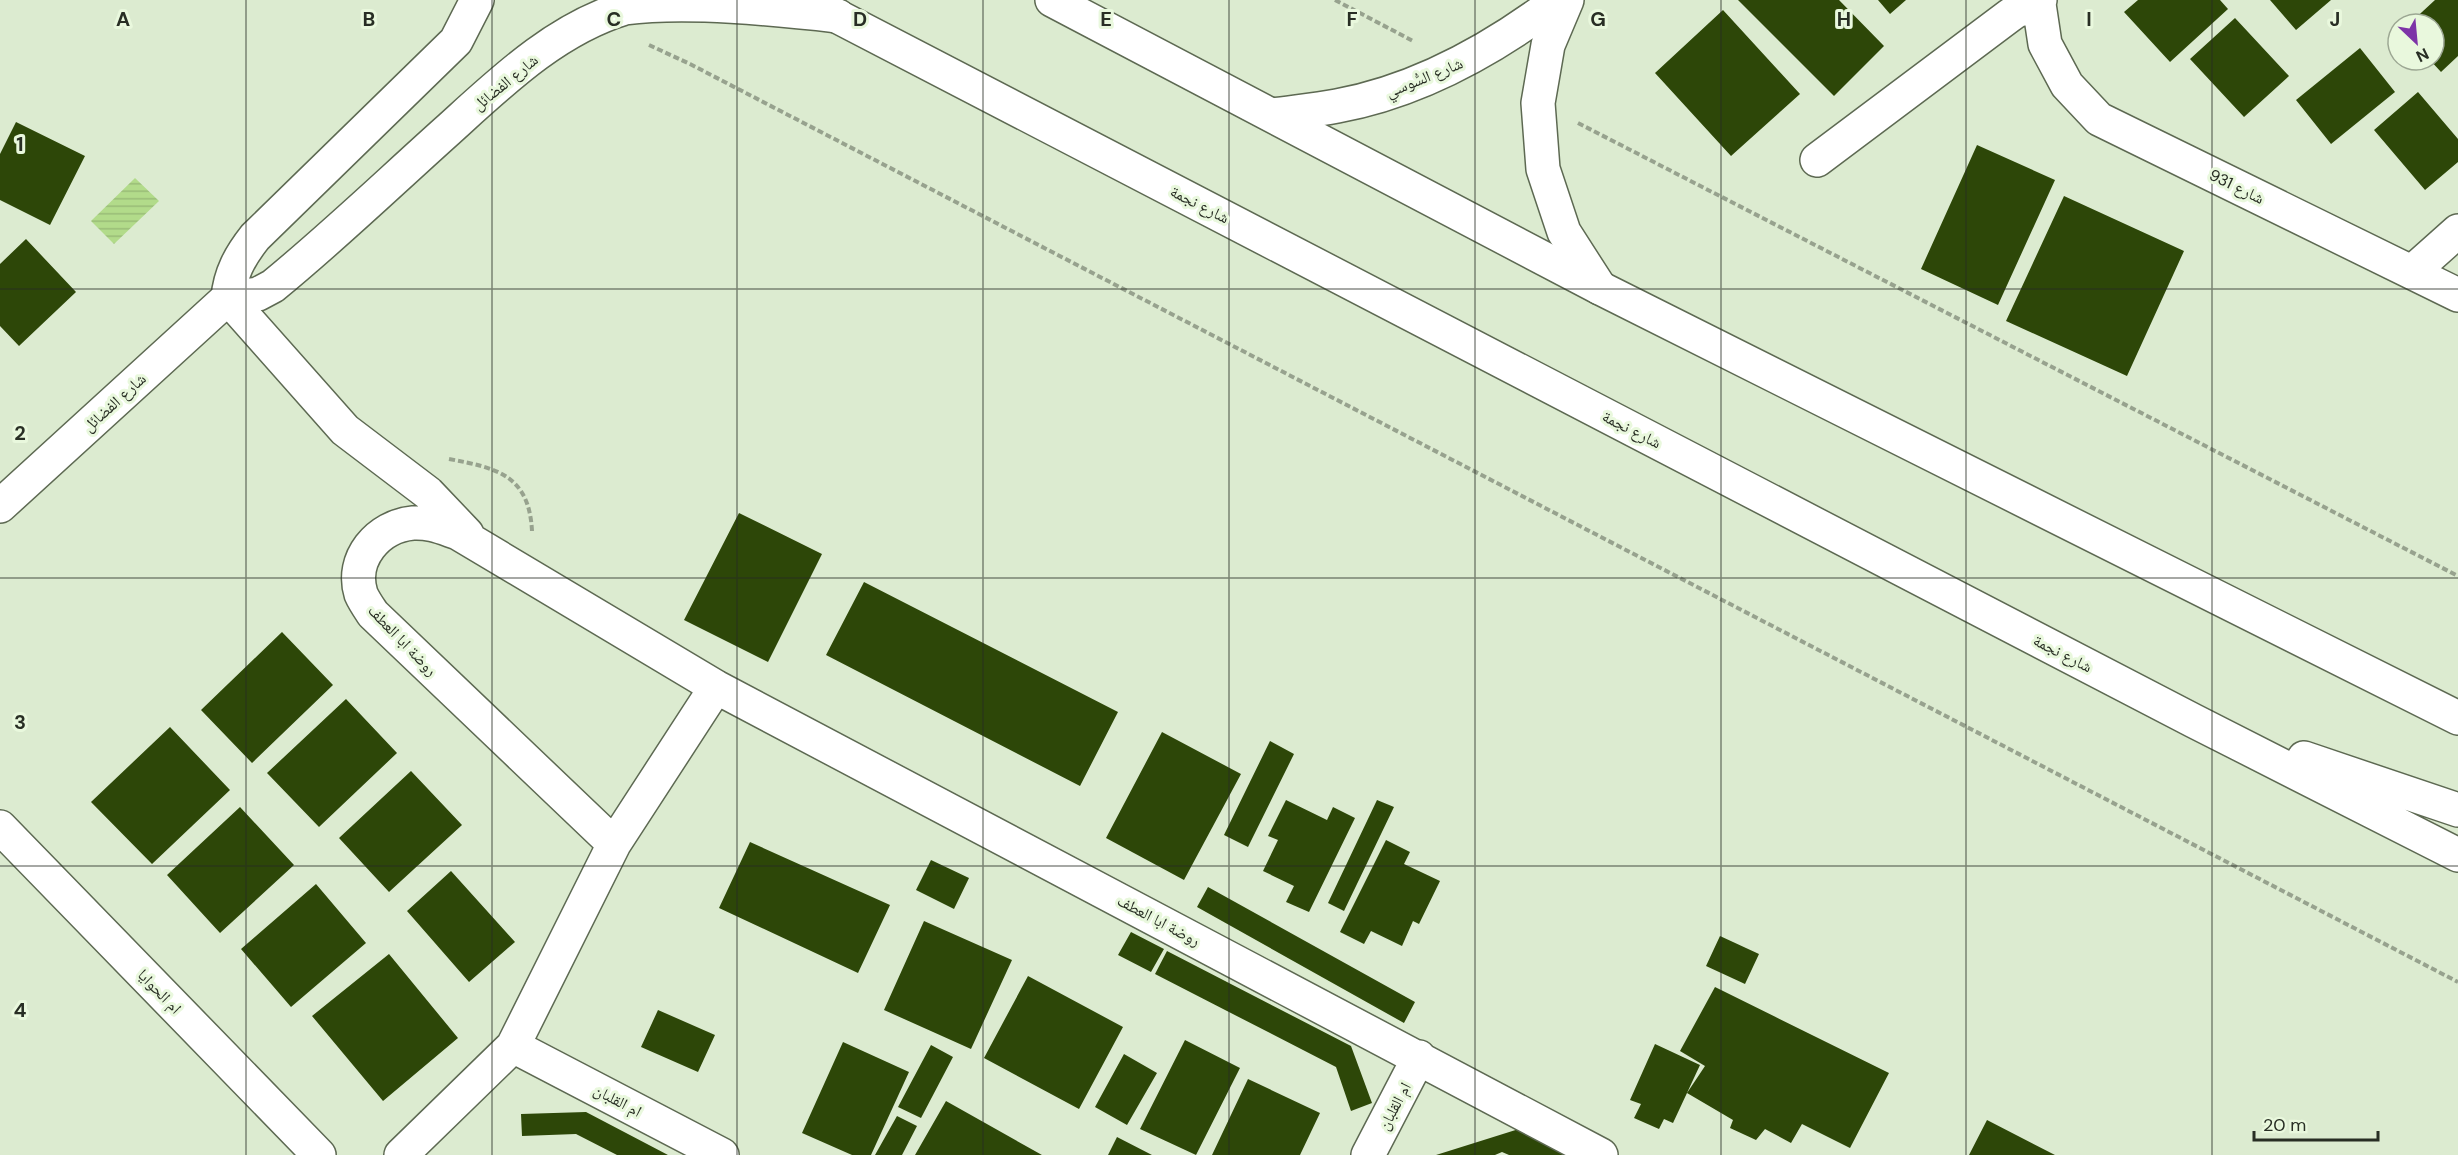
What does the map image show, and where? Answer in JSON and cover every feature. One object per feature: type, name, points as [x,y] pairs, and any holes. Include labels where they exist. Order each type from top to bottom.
[{"type":"street","points":[[476,544],[428,493],[345,430],[228,298],[229,283],[235,268],[255,237],[456,41],[477,0]]},
{"type":"street","name":"شارع نجمة","points":[[806,0],[2194,721],[2458,855]]},
{"type":"street","points":[[1052,0],[1600,288],[2458,718]]},
{"type":"street","name":"شارع السُّوسي","points":[[1273,115],[1347,104],[1399,90],[1459,65],[1517,32],[1558,0]]},
{"type":"street","points":[[1567,0],[1548,45],[1538,103],[1543,169],[1564,232],[1600,288]]},
{"type":"street","name":"شارع الفضائل","points":[[0,506],[228,298],[258,294],[273,286],[508,76],[558,39],[626,7],[675,1],[721,3],[838,16]]},
{"type":"street","points":[[1817,160],[2016,11],[2040,2]]},
{"type":"street","name":"شارع 931","points":[[2040,2],[2045,44],[2067,85],[2099,119],[2458,295]]},
{"type":"street","points":[[2412,272],[2458,231]]},
{"type":"street","name":"روضة ابا العطف","points":[[614,844],[373,614],[362,596],[359,564],[369,546],[387,531],[412,523],[435,524],[476,544],[716,687],[1601,1155]]},
{"type":"street","points":[[401,1155],[513,1046],[614,844],[716,687]]},
{"type":"street","points":[[2194,721],[2458,810]]},
{"type":"street","name":"ام الحوايا","points":[[0,828],[319,1155]]},
{"type":"street","name":"ام القلبان","points":[[513,1046],[722,1155]]},
{"type":"street","name":"ام القلبان","points":[[1368,1155],[1419,1057]]},
{"type":"path","points":[[1335,0],[1459,65]]},
{"type":"path","points":[[648,45],[690,64],[2458,982]]},
{"type":"path","points":[[1538,103],[2458,576]]},
{"type":"shaded area","points":[[135,178],[159,201],[114,244],[91,221]]},
{"type":"building","points":[[1738,0],[1839,0],[1884,46],[1834,96]]},
{"type":"building","points":[[1878,0],[1906,0],[1890,14]]},
{"type":"building","points":[[2138,0],[2220,0],[2228,9],[2170,62],[2124,12]]},
{"type":"building","points":[[2270,0],[2331,0],[2296,30]]},
{"type":"building","points":[[2435,0],[2458,0],[2458,56],[2446,67],[2446,12],[2422,12]]},
{"type":"building","points":[[1723,10],[1800,94],[1731,156],[1655,73]]},
{"type":"building","points":[[2235,18],[2289,76],[2244,117],[2190,59]]},
{"type":"building","points":[[2360,48],[2395,92],[2331,144],[2296,100]]},
{"type":"building","points":[[2418,92],[2458,139],[2458,162],[2425,190],[2374,130]]},
{"type":"building","points":[[16,122],[85,156],[50,225],[0,200],[0,154]]},
{"type":"building","points":[[1977,145],[2055,180],[1998,305],[1921,269]]},
{"type":"building","points":[[2064,196],[2184,251],[2127,376],[2006,321]]},
{"type":"building","points":[[26,239],[76,292],[19,346],[0,326],[0,264]]},
{"type":"building","points":[[739,513],[822,554],[768,662],[684,620]]},
{"type":"building","points":[[864,582],[1118,712],[1080,786],[826,655]]},
{"type":"building","points":[[282,632],[333,685],[252,763],[201,710]]},
{"type":"building","points":[[346,699],[397,753],[319,827],[267,773]]},
{"type":"building","points":[[170,727],[230,790],[152,864],[91,802]]},
{"type":"building","points":[[1162,732],[1241,774],[1184,880],[1106,838]]},
{"type":"building","points":[[1270,741],[1294,754],[1248,847],[1224,835]]},
{"type":"building","points":[[411,771],[462,825],[389,892],[339,838]]},
{"type":"building","points":[[1286,800],[1327,820],[1333,807],[1355,818],[1309,912],[1286,902],[1294,886],[1263,871],[1278,840],[1268,836]]},
{"type":"building","points":[[1377,800],[1394,807],[1344,911],[1328,903]]},
{"type":"building","points":[[240,807],[294,865],[220,933],[167,875]]},
{"type":"building","points":[[1386,840],[1410,852],[1404,864],[1440,881],[1419,924],[1413,921],[1402,946],[1371,931],[1364,944],[1340,932]]},
{"type":"building","points":[[750,842],[890,905],[858,973],[719,908]]},
{"type":"building","points":[[931,860],[969,878],[954,909],[916,890]]},
{"type":"building","points":[[451,871],[515,942],[469,982],[407,911]]},
{"type":"building","points":[[316,884],[366,943],[291,1007],[241,949]]},
{"type":"building","points":[[1208,887],[1415,1002],[1404,1023],[1197,907]]},
{"type":"building","points":[[924,921],[1012,960],[971,1049],[884,1010]]},
{"type":"building","points":[[1131,932],[1164,949],[1151,972],[1118,955]]},
{"type":"building","points":[[1720,936],[1759,954],[1745,984],[1706,966]]},
{"type":"building","points":[[1167,951],[1351,1046],[1372,1103],[1351,1111],[1336,1067],[1155,974]]},
{"type":"building","points":[[389,954],[458,1038],[383,1101],[312,1016]]},
{"type":"building","points":[[1028,976],[1123,1027],[1079,1109],[984,1058]]},
{"type":"building","points":[[1715,987],[1889,1073],[1850,1148],[1802,1124],[1791,1143],[1765,1129],[1756,1140],[1730,1128],[1733,1120],[1687,1093],[1705,1066],[1680,1051]]},
{"type":"building","points":[[658,1010],[715,1035],[698,1072],[641,1047]]},
{"type":"building","points":[[1185,1040],[1240,1068],[1196,1155],[1140,1129]]},
{"type":"building","points":[[843,1042],[909,1072],[871,1155],[852,1155],[802,1133]]},
{"type":"building","points":[[1655,1044],[1700,1065],[1673,1123],[1664,1119],[1659,1129],[1634,1118],[1641,1104],[1630,1100]]},
{"type":"building","points":[[931,1045],[953,1057],[921,1118],[898,1107]]},
{"type":"building","points":[[1124,1054],[1157,1073],[1127,1125],[1095,1107]]},
{"type":"building","points":[[1248,1079],[1320,1113],[1300,1155],[1212,1155]]},
{"type":"building","points":[[946,1101],[1042,1155],[915,1155]]},
{"type":"building","points":[[586,1112],[668,1155],[617,1155],[576,1134],[522,1136],[521,1114]]},
{"type":"building","points":[[897,1116],[917,1126],[902,1155],[875,1155]]},
{"type":"building","points":[[1987,1120],[2055,1155],[1969,1155]]},
{"type":"building","points":[[1522,1128],[1573,1155],[1509,1155],[1502,1152],[1495,1155],[1436,1155]]},
{"type":"building","points":[[1117,1137],[1152,1155],[1108,1155]]}]
